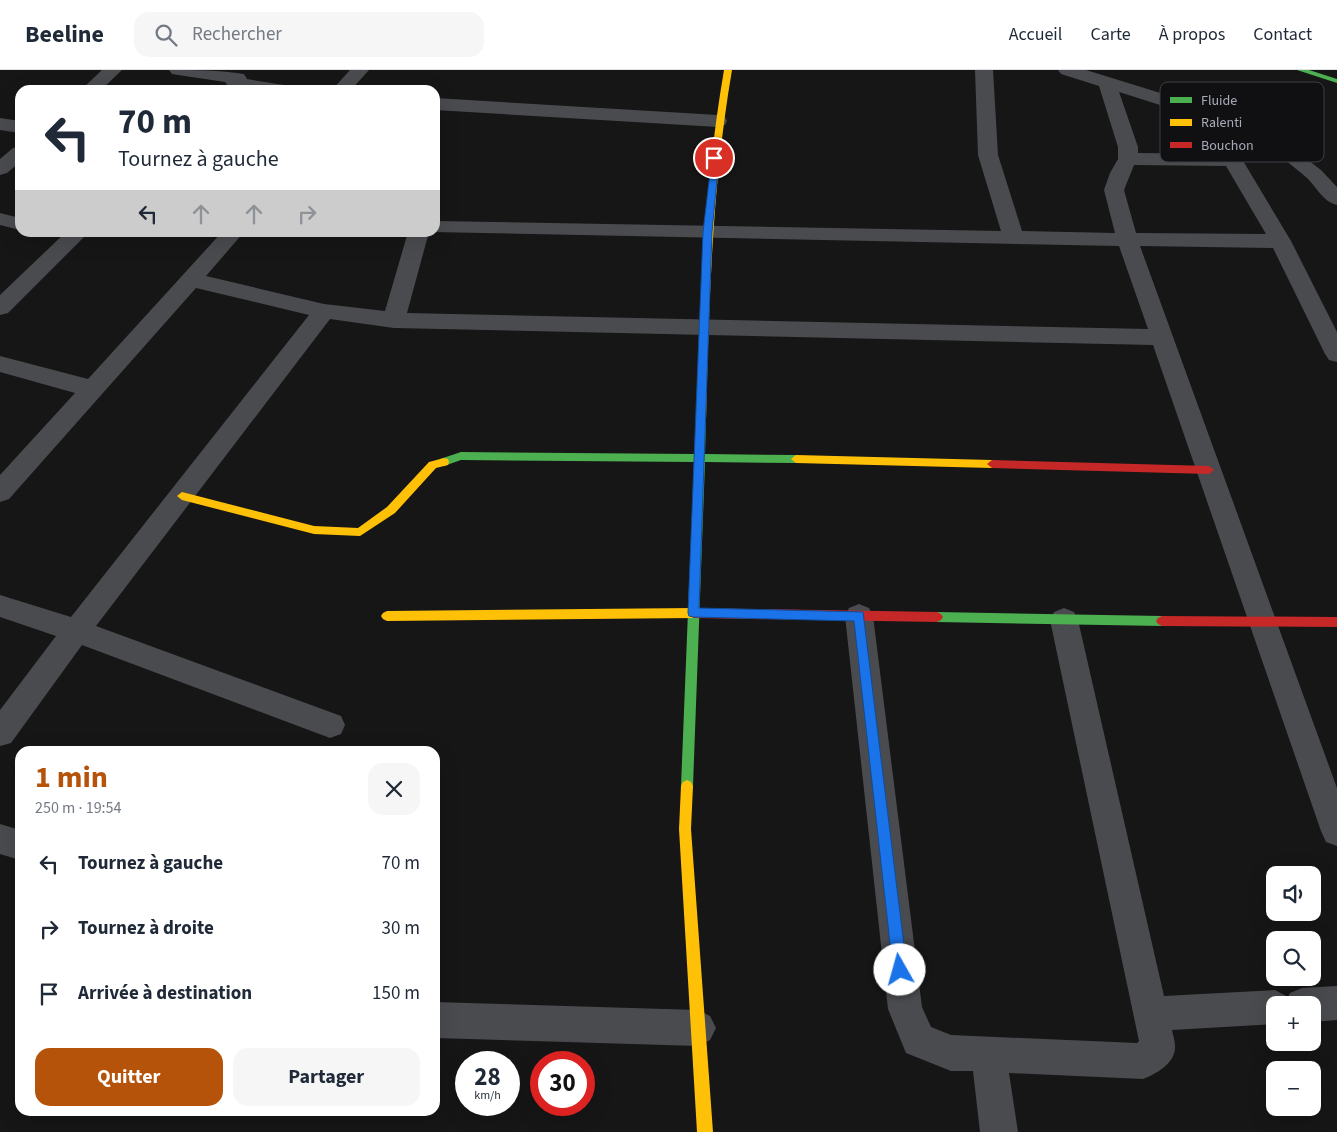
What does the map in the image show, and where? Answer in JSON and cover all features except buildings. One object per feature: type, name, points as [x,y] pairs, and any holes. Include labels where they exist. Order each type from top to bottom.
[{"type":"street","points":[[96,85],[113,70]]},
{"type":"street","points":[[178,70],[260,85]]},
{"type":"street","points":[[346,85],[360,70]]},
{"type":"street","points":[[705,1132],[685,829],[708,232],[718,121],[728,70]]},
{"type":"street","points":[[984,70],[988,155],[1014,238]]},
{"type":"street","points":[[1067,70],[1160,99]]},
{"type":"street","points":[[1301,70],[1337,81]]},
{"type":"street","points":[[1107,82],[1128,146],[1128,159],[1120,173],[1114,190],[1127,239],[1337,831]]},
{"type":"street","points":[[440,104],[718,121]]},
{"type":"street","points":[[0,124],[15,126]]},
{"type":"street","points":[[0,169],[15,156]]},
{"type":"street","points":[[1128,159],[1160,159]]},
{"type":"street","points":[[1234,162],[1280,241],[1337,354]]},
{"type":"street","points":[[1298,162],[1314,174],[1337,199]]},
{"type":"street","points":[[0,220],[15,223]]},
{"type":"street","points":[[440,227],[1280,241]]},
{"type":"street","points":[[0,308],[68,237]]},
{"type":"street","points":[[0,492],[230,237]]},
{"type":"street","points":[[394,320],[418,237]]},
{"type":"street","points":[[192,280],[324,311],[394,320],[1162,337]]},
{"type":"street","points":[[0,733],[75,630],[182,496],[324,311]]},
{"type":"street","points":[[0,364],[93,389]]},
{"type":"street","points":[[182,496],[314,530],[360,532],[391,510],[433,465],[462,456],[699,456],[1209,470]]},
{"type":"street","points":[[0,606],[75,630],[330,725]]},
{"type":"street","points":[[387,616],[693,613],[1263,624],[1337,622]]},
{"type":"street","points":[[859,616],[905,1009],[918,1040],[951,1053],[1143,1061],[1158,1048],[1064,620]]},
{"type":"street","points":[[0,839],[15,844]]},
{"type":"street","points":[[1321,1004],[1337,1003]]},
{"type":"street","points":[[1151,1014],[1266,1007]]},
{"type":"street","points":[[440,1020],[698,1028]]},
{"type":"street","points":[[989,1054],[999,1132]]},
{"type":"traffic: fast","points":[[1301,70],[1337,81]]},
{"type":"traffic: fast","points":[[687,786],[701,420]]},
{"type":"traffic: fast","points":[[444,462],[461,456],[796,459]]},
{"type":"traffic: fast","points":[[937,617],[1162,621]]},
{"type":"traffic: slow","points":[[701,420],[710,200],[720,113],[728,70]]},
{"type":"traffic: slow","points":[[796,459],[992,464]]},
{"type":"traffic: slow","points":[[182,496],[314,530],[360,532],[391,510],[433,465],[444,462]]},
{"type":"traffic: slow","points":[[387,616],[694,613]]},
{"type":"traffic: slow","points":[[687,786],[685,829],[705,1132]]},
{"type":"traffic: jam","points":[[992,464],[1209,470]]},
{"type":"traffic: jam","points":[[694,613],[937,617]]},
{"type":"traffic: jam","points":[[1162,621],[1337,622]]},
{"type":"route","points":[[714,158],[708,232],[693,613],[859,616],[900,970]]}]
